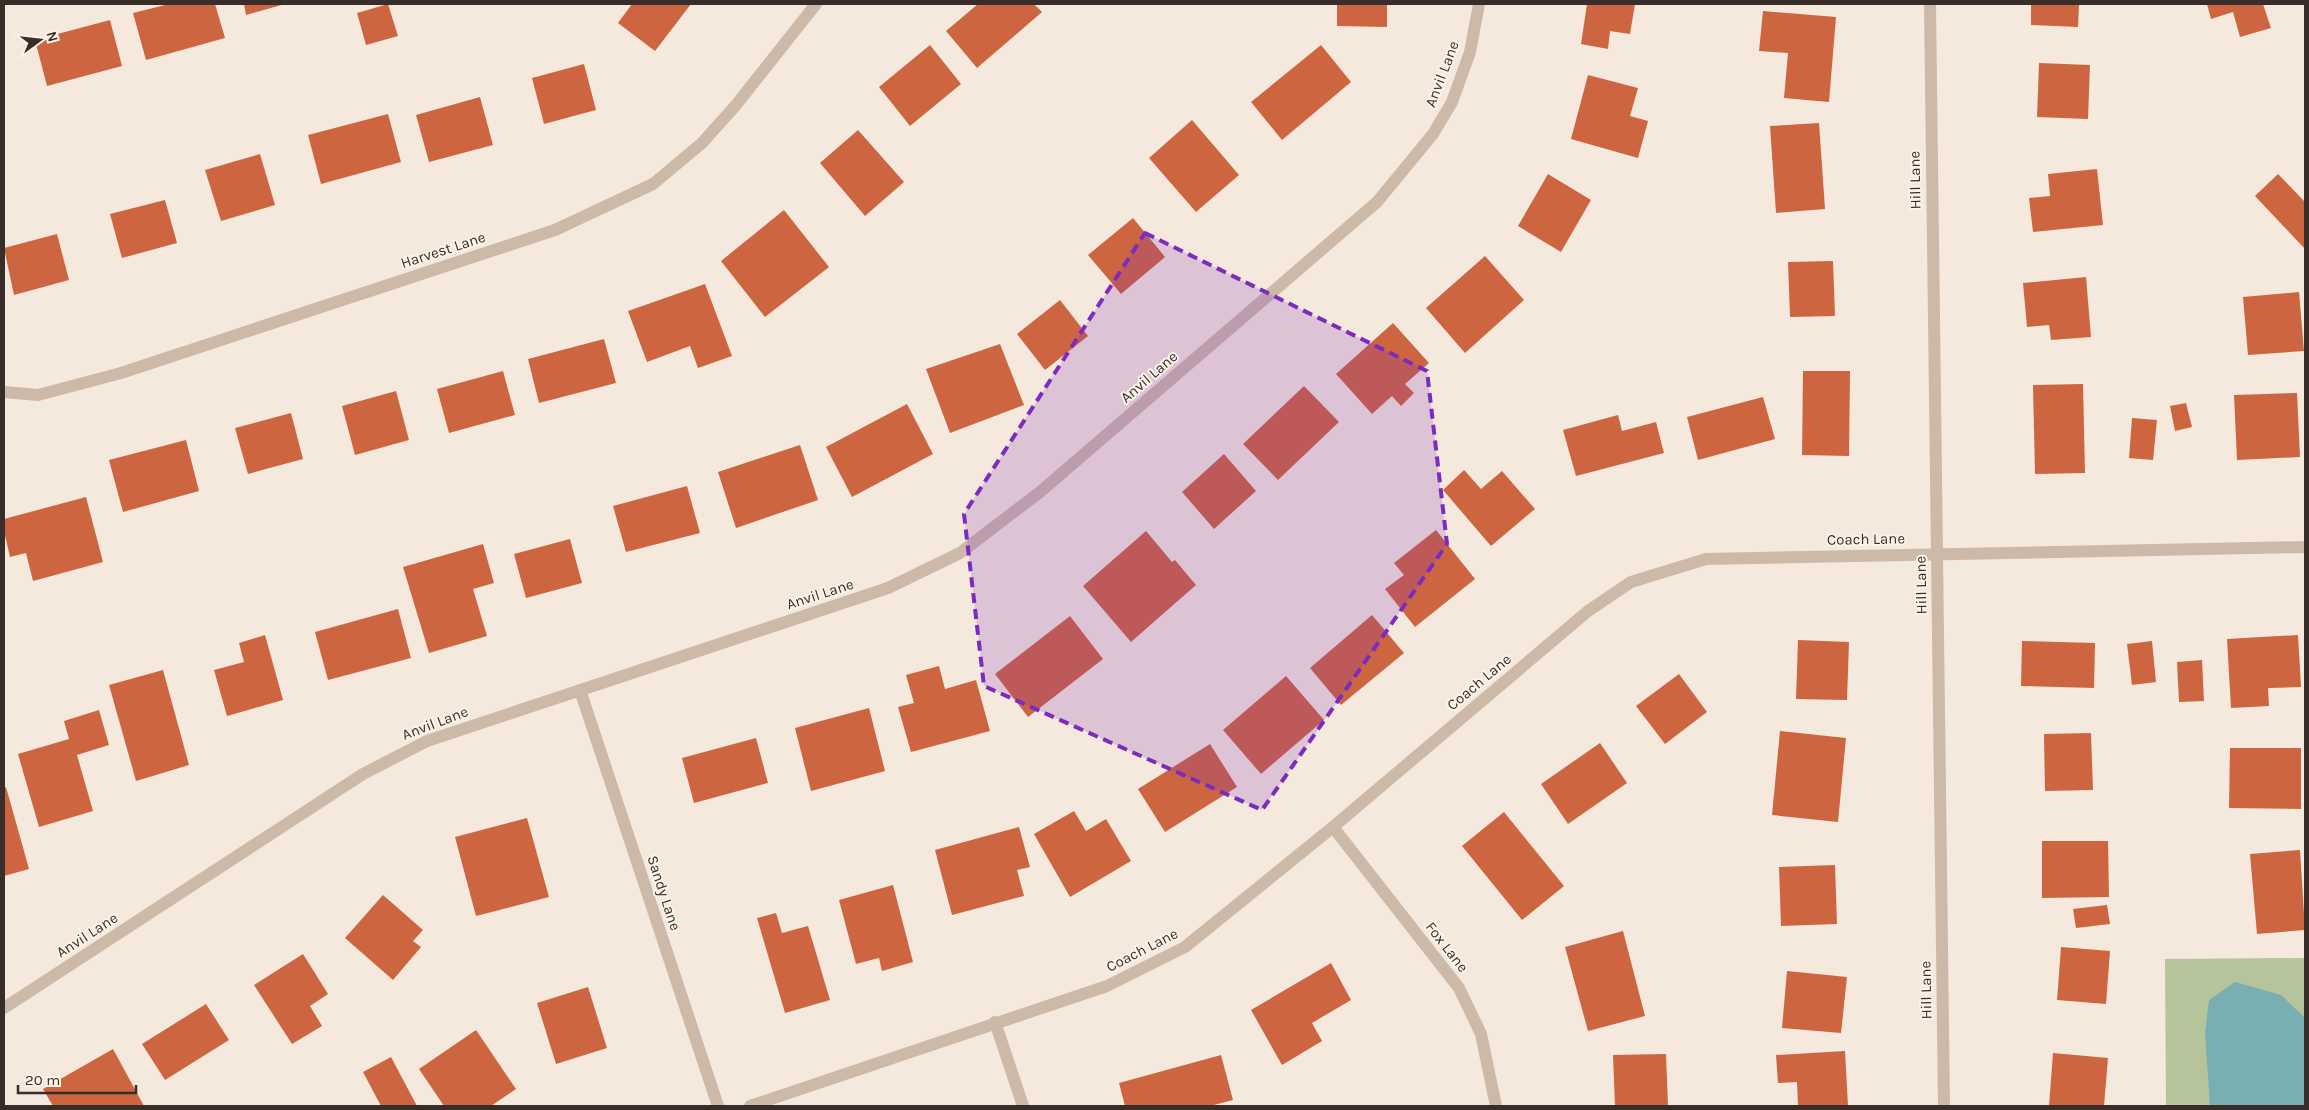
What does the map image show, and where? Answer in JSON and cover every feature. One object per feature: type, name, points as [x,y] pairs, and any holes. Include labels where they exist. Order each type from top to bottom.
[{"type":"street","name":"Harvest Lane","points":[[4,392],[38,395],[121,373],[555,230],[654,184],[702,143],[736,105],[816,4]]},
{"type":"street","name":"Anvil Lane","points":[[4,1008],[363,774],[427,741],[888,588],[960,553],[1040,492],[1377,202],[1433,134],[1452,102],[1470,52],[1479,4]]},
{"type":"street","name":"Hill Lane","points":[[1930,4],[1944,1106]]},
{"type":"street","name":"Coach Lane","points":[[750,1106],[995,1022],[1107,986],[1185,947],[1333,827],[1588,611],[1631,582],[1706,559],[2305,547]]},
{"type":"street","name":"Sandy Lane","points":[[580,690],[718,1106]]},
{"type":"street","name":"Fox Lane","points":[[1333,827],[1459,988],[1481,1034],[1496,1106]]},
{"type":"street","points":[[995,1022],[1023,1106]]},
{"type":"highlighted area","points":[[1145,233],[1427,371],[1447,544],[1262,810],[984,686],[964,514]]},
{"type":"green space","points":[[2305,958],[2305,1106],[2166,1106],[2165,959]]},
{"type":"water","points":[[2235,982],[2281,995],[2305,1018],[2305,1106],[2210,1106],[2205,1033],[2209,1000]]},
{"type":"building","points":[[169,4],[215,4],[225,38],[146,60],[133,13]]},
{"type":"building","points":[[244,4],[285,4],[246,15]]},
{"type":"building","points":[[388,4],[398,36],[366,45],[357,13]]},
{"type":"building","points":[[632,4],[691,4],[655,51],[618,23]]},
{"type":"building","points":[[978,4],[1034,4],[1042,12],[977,68],[946,31]]},
{"type":"building","points":[[1337,4],[1387,4],[1387,27],[1337,26]]},
{"type":"building","points":[[1587,4],[1635,4],[1630,34],[1610,31],[1608,49],[1581,44]]},
{"type":"building","points":[[2031,4],[2079,4],[2078,27],[2031,25]]},
{"type":"building","points":[[2207,4],[2263,4],[2271,28],[2240,37],[2233,12],[2211,19]]},
{"type":"building","points":[[1763,11],[1836,17],[1829,102],[1784,98],[1788,53],[1759,51]]},
{"type":"building","points":[[110,20],[122,66],[47,86],[35,40]]},
{"type":"building","points":[[930,45],[961,84],[910,126],[879,87]]},
{"type":"building","points":[[1321,45],[1351,82],[1282,140],[1251,102]]},
{"type":"building","points":[[2039,63],[2090,65],[2088,119],[2037,117]]},
{"type":"building","points":[[584,64],[596,110],[544,124],[532,78]]},
{"type":"building","points":[[1588,75],[1638,88],[1630,116],[1648,121],[1638,158],[1571,139]]},
{"type":"building","points":[[480,97],[493,145],[429,162],[416,115]]},
{"type":"building","points":[[388,114],[401,162],[321,184],[308,135]]},
{"type":"building","points":[[1192,120],[1239,175],[1196,212],[1149,158]]},
{"type":"building","points":[[1819,123],[1825,209],[1776,213],[1770,126]]},
{"type":"building","points":[[858,130],[904,182],[865,216],[820,163]]},
{"type":"building","points":[[260,154],[275,205],[221,221],[205,170]]},
{"type":"building","points":[[2097,169],[2103,225],[2033,232],[2029,198],[2050,196],[2048,174]]},
{"type":"building","points":[[1548,174],[1591,200],[1561,252],[1518,226]]},
{"type":"building","points":[[2278,174],[2305,202],[2305,249],[2255,196]]},
{"type":"building","points":[[165,200],[177,243],[122,258],[110,214]]},
{"type":"building","points":[[784,210],[829,267],[765,317],[721,261]]},
{"type":"building","points":[[1133,218],[1165,257],[1121,294],[1088,255]]},
{"type":"building","points":[[57,234],[69,280],[14,295],[4,248]]},
{"type":"building","points":[[1485,256],[1524,300],[1465,353],[1426,308]]},
{"type":"building","points":[[1833,261],[1835,316],[1790,317],[1788,262]]},
{"type":"building","points":[[2086,277],[2091,337],[2051,340],[2049,325],[2027,327],[2023,283]]},
{"type":"building","points":[[705,284],[732,356],[698,368],[690,346],[647,362],[628,311]]},
{"type":"building","points":[[2299,292],[2304,351],[2248,355],[2243,297]]},
{"type":"building","points":[[1060,300],[1088,336],[1045,370],[1017,334]]},
{"type":"building","points":[[1393,323],[1429,363],[1405,384],[1414,393],[1401,406],[1392,396],[1372,414],[1336,374]]},
{"type":"building","points":[[604,339],[616,383],[539,403],[528,359]]},
{"type":"building","points":[[1000,344],[1024,405],[950,433],[926,369]]},
{"type":"building","points":[[503,371],[515,415],[449,433],[437,389]]},
{"type":"building","points":[[1803,371],[1850,371],[1849,456],[1802,455]]},
{"type":"building","points":[[2083,384],[2085,473],[2035,474],[2033,385]]},
{"type":"building","points":[[1304,386],[1339,422],[1278,480],[1243,444]]},
{"type":"building","points":[[396,391],[409,440],[355,455],[342,406]]},
{"type":"building","points":[[2297,393],[2300,457],[2237,460],[2234,395]]},
{"type":"building","points":[[1763,397],[1775,439],[1698,460],[1687,417]]},
{"type":"building","points":[[2186,403],[2192,427],[2175,431],[2170,406]]},
{"type":"building","points":[[907,404],[933,454],[852,497],[826,447]]},
{"type":"building","points":[[291,413],[303,459],[248,474],[235,428]]},
{"type":"building","points":[[1618,415],[1622,431],[1656,422],[1664,453],[1576,476],[1563,430]]},
{"type":"building","points":[[2132,418],[2157,420],[2153,460],[2129,458]]},
{"type":"building","points":[[186,440],[199,491],[123,512],[109,460]]},
{"type":"building","points":[[800,445],[818,500],[736,528],[718,472]]},
{"type":"building","points":[[1224,454],[1256,491],[1214,529],[1182,492]]},
{"type":"building","points":[[1464,470],[1481,489],[1502,471],[1535,509],[1491,546],[1443,490]]},
{"type":"building","points":[[687,486],[700,533],[626,552],[613,506]]},
{"type":"building","points":[[86,497],[103,562],[33,581],[26,553],[10,557],[4,531],[4,519]]},
{"type":"building","points":[[1436,530],[1475,579],[1415,627],[1385,589],[1404,575],[1394,563]]},
{"type":"building","points":[[1146,531],[1172,562],[1175,560],[1196,585],[1131,642],[1083,586]]},
{"type":"building","points":[[570,539],[582,583],[526,598],[514,554]]},
{"type":"building","points":[[483,544],[494,583],[473,589],[487,636],[429,653],[403,567]]},
{"type":"building","points":[[398,609],[411,658],[328,680],[315,632]]},
{"type":"building","points":[[1372,615],[1404,653],[1341,705],[1310,668]]},
{"type":"building","points":[[1070,616],[1103,659],[1028,717],[995,674]]},
{"type":"building","points":[[265,635],[283,700],[227,716],[214,670],[244,662],[239,643]]},
{"type":"building","points":[[2298,635],[2301,687],[2268,688],[2269,706],[2231,708],[2227,639]]},
{"type":"building","points":[[1798,640],[1849,642],[1847,700],[1796,699]]},
{"type":"building","points":[[2022,641],[2095,643],[2094,688],[2021,686]]},
{"type":"building","points":[[2152,641],[2156,682],[2132,685],[2127,644]]},
{"type":"building","points":[[2202,660],[2204,701],[2179,702],[2177,662]]},
{"type":"building","points":[[939,666],[945,689],[976,680],[990,731],[911,752],[898,707],[914,703],[906,675]]},
{"type":"building","points":[[163,670],[189,765],[136,781],[109,685]]},
{"type":"building","points":[[1679,674],[1707,712],[1665,744],[1636,706]]},
{"type":"building","points":[[1286,676],[1324,720],[1261,774],[1223,730]]},
{"type":"building","points":[[869,708],[885,771],[811,791],[795,728]]},
{"type":"building","points":[[99,710],[109,745],[77,755],[93,811],[39,827],[18,754],[69,739],[64,721]]},
{"type":"building","points":[[1780,731],[1846,738],[1838,822],[1772,815]]},
{"type":"building","points":[[2091,733],[2093,790],[2045,791],[2044,734]]},
{"type":"building","points":[[756,738],[768,783],[694,803],[682,758]]},
{"type":"building","points":[[1600,743],[1627,783],[1568,824],[1541,784]]},
{"type":"building","points":[[1210,744],[1237,787],[1165,832],[1138,789]]},
{"type":"building","points":[[2230,748],[2301,748],[2301,809],[2229,808]]},
{"type":"building","points":[[6,787],[29,869],[4,876],[4,788]]},
{"type":"building","points":[[1074,811],[1086,831],[1106,819],[1131,861],[1070,897],[1034,834]]},
{"type":"building","points":[[1504,812],[1564,886],[1522,920],[1462,846]]},
{"type":"building","points":[[527,818],[549,897],[476,916],[455,837]]},
{"type":"building","points":[[1019,827],[1030,867],[1017,870],[1024,896],[952,915],[935,850]]},
{"type":"building","points":[[2042,841],[2108,841],[2109,897],[2042,898]]},
{"type":"building","points":[[2300,850],[2305,930],[2257,934],[2250,854]]},
{"type":"building","points":[[1835,865],[1837,924],[1781,926],[1779,867]]},
{"type":"building","points":[[893,885],[913,962],[882,971],[879,958],[856,964],[839,900]]},
{"type":"building","points":[[383,895],[423,930],[413,941],[421,947],[393,980],[345,938]]},
{"type":"building","points":[[2107,905],[2110,924],[2076,928],[2073,909]]},
{"type":"building","points":[[776,913],[782,933],[808,926],[830,1000],[785,1013],[757,918]]},
{"type":"building","points":[[1623,931],[1645,1016],[1588,1031],[1565,947]]},
{"type":"building","points":[[2061,947],[2110,951],[2106,1004],[2057,1000]]},
{"type":"building","points":[[303,954],[328,994],[310,1006],[322,1026],[292,1044],[254,985]]},
{"type":"building","points":[[1331,963],[1351,1000],[1312,1023],[1322,1041],[1282,1065],[1251,1010]]},
{"type":"building","points":[[1787,971],[1847,977],[1841,1033],[1782,1028]]},
{"type":"building","points":[[588,987],[607,1048],[556,1064],[537,1003]]},
{"type":"building","points":[[206,1004],[229,1040],[165,1080],[142,1044]]},
{"type":"building","points":[[476,1030],[516,1089],[491,1106],[444,1106],[419,1069]]},
{"type":"building","points":[[113,1049],[144,1106],[53,1106],[43,1089]]},
{"type":"building","points":[[1845,1051],[1848,1106],[1798,1106],[1797,1082],[1778,1083],[1776,1055]]},
{"type":"building","points":[[2053,1053],[2108,1058],[2104,1106],[2049,1106]]},
{"type":"building","points":[[1666,1054],[1668,1106],[1615,1106],[1613,1055]]},
{"type":"building","points":[[1221,1055],[1233,1100],[1210,1106],[1125,1106],[1119,1083]]},
{"type":"building","points":[[391,1057],[417,1106],[381,1106],[363,1072]]}]
